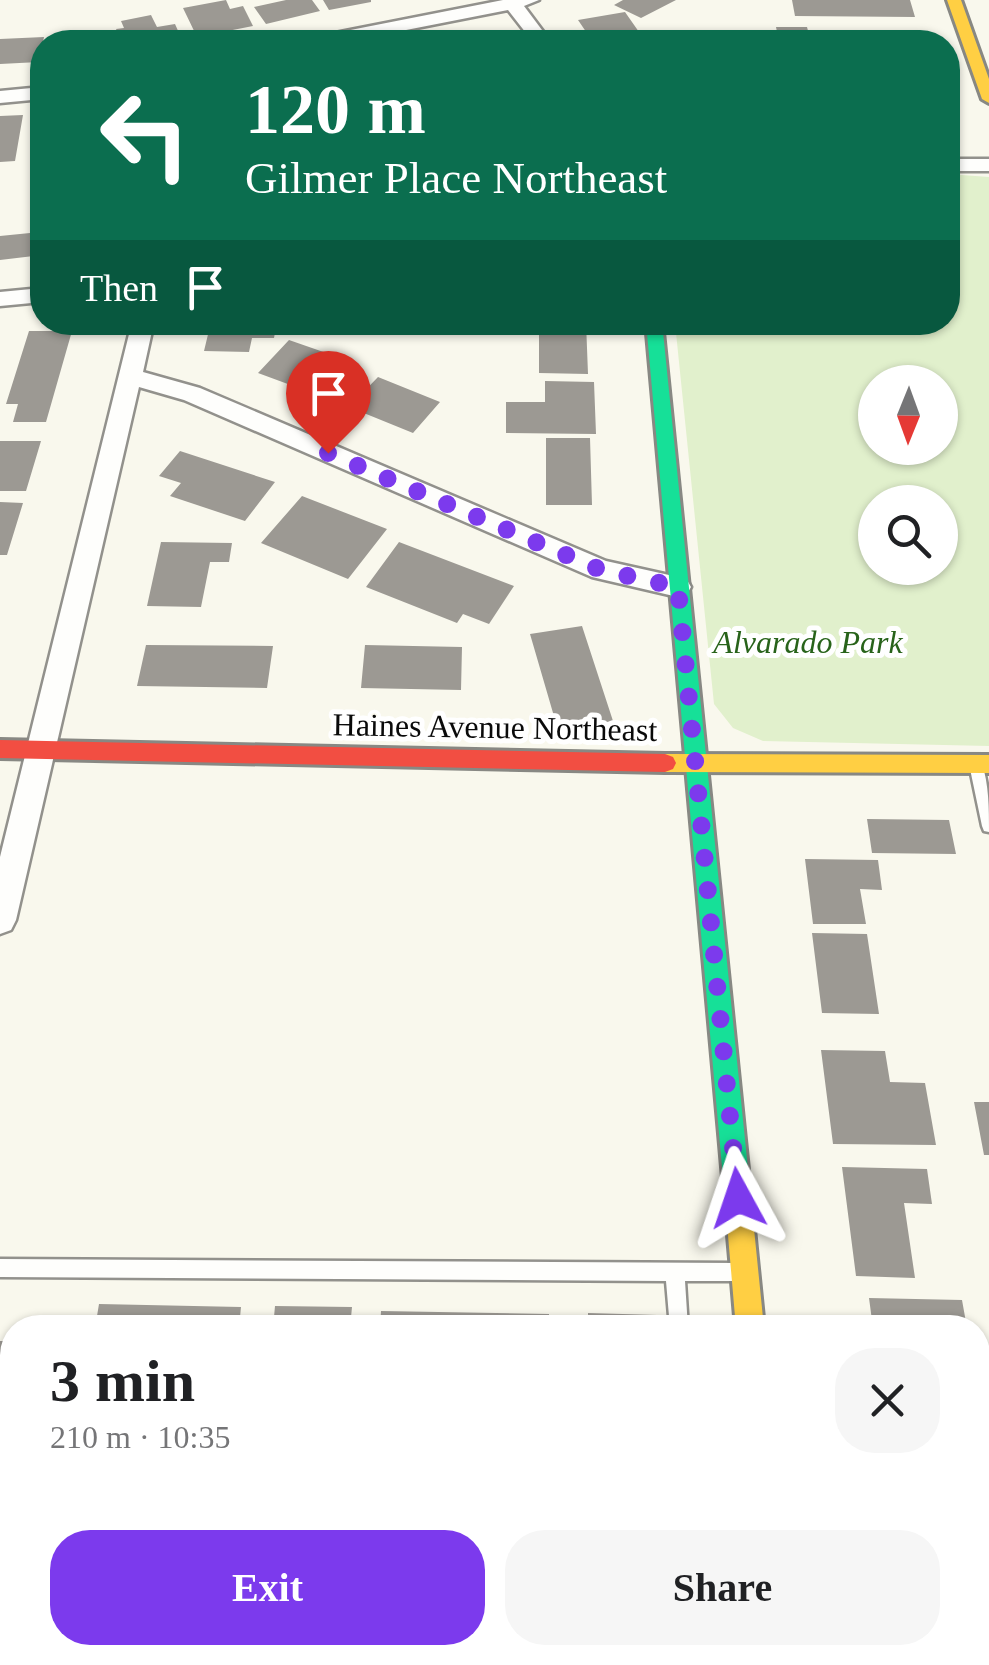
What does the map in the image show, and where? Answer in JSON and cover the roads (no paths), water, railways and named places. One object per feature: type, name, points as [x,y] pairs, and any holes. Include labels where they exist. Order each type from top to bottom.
[{"type":"street","points":[[954,0],[989,99]]},
{"type":"street","points":[[381,30],[522,2],[536,30]]},
{"type":"street","points":[[0,97],[30,94]]},
{"type":"street","points":[[960,165],[989,165]]},
{"type":"street","points":[[0,299],[30,296]]},
{"type":"street","points":[[0,920],[140,335]]},
{"type":"street","points":[[655,335],[749,1315]]},
{"type":"street","points":[[129,376],[192,394],[601,570],[678,587]]},
{"type":"street","name":"Haines Avenue Northeast","points":[[0,749],[697,764],[982,764]]},
{"type":"lane","points":[[982,764],[989,826]]},
{"type":"lane","points":[[0,1268],[744,1272]]},
{"type":"lane","points":[[675,1272],[678,1315]]},
{"type":"park label","name":"Alvarado Park","points":[[808,642]]}]
